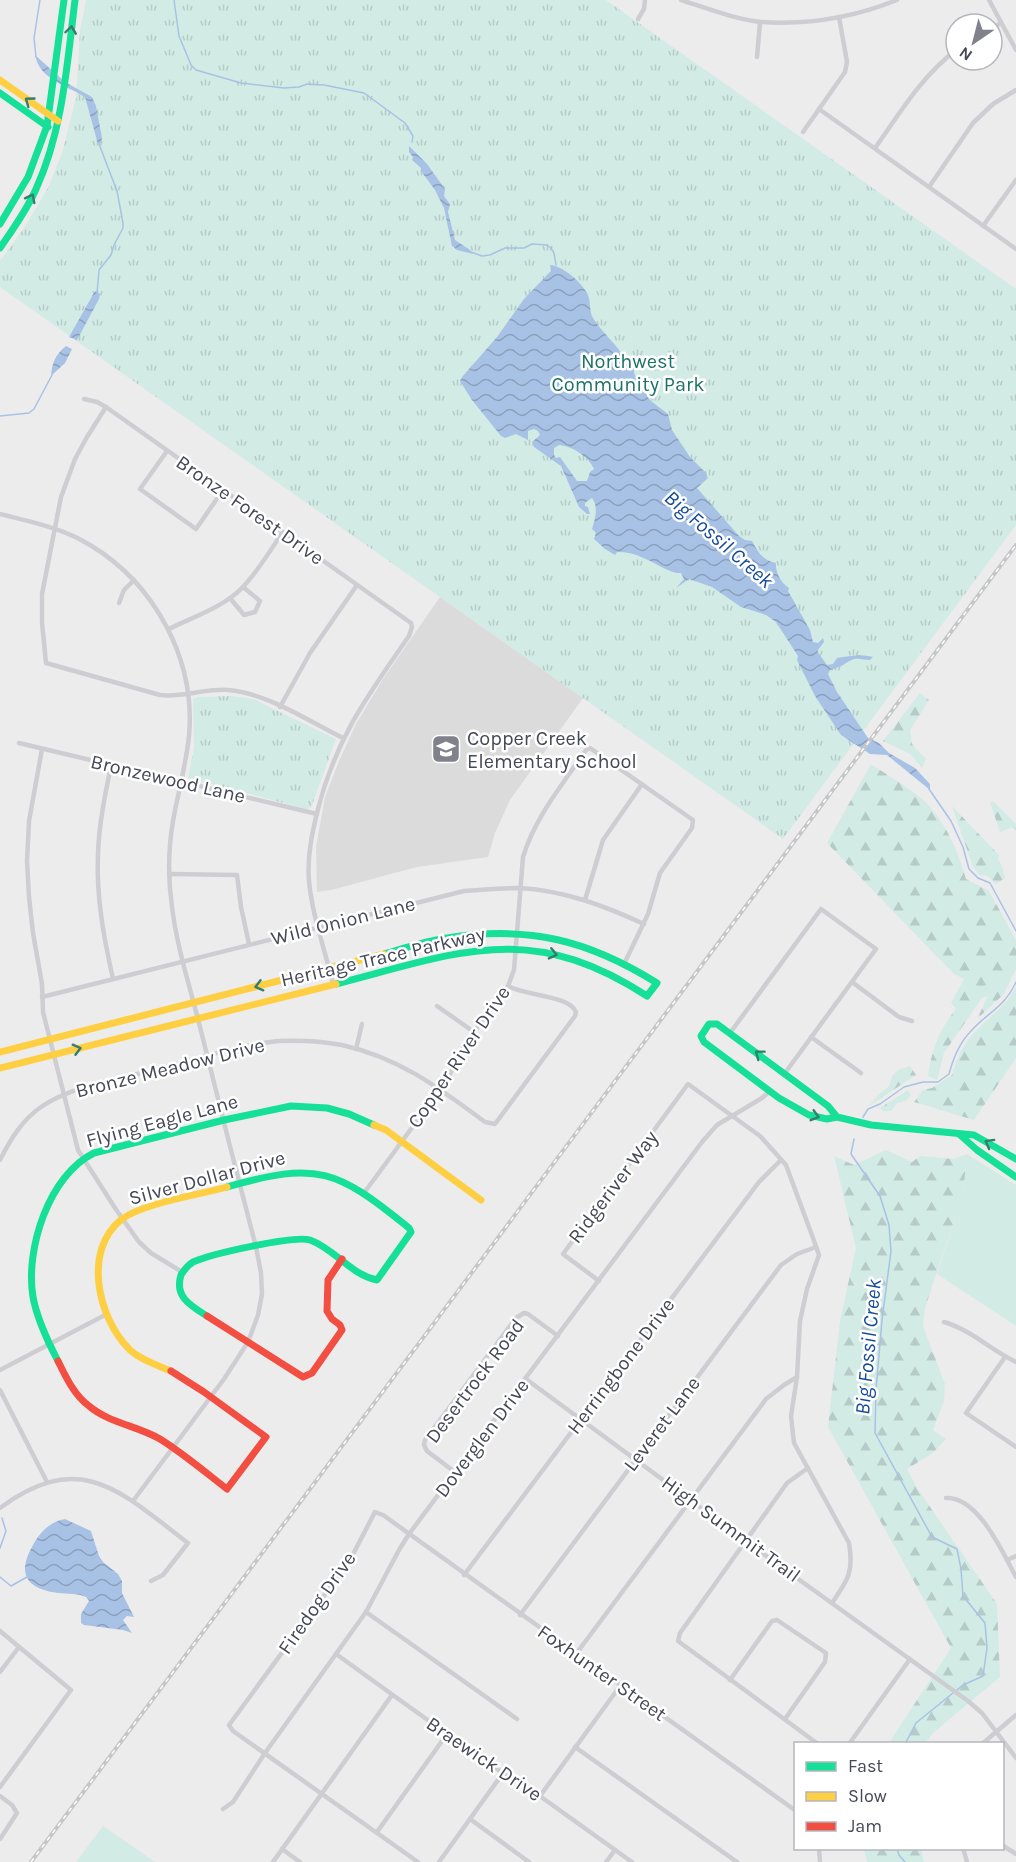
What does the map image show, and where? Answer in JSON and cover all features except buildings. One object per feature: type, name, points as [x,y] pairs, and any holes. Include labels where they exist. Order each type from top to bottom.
[{"type":"street","points":[[0,224],[29,175],[42,145],[47,126],[64,0]]},
{"type":"street","points":[[0,248],[37,187],[55,133],[75,0]]},
{"type":"street","points":[[638,19],[644,9],[645,0]]},
{"type":"street","points":[[681,0],[713,11],[760,22],[807,21],[839,17],[868,11],[897,0]]},
{"type":"street","points":[[803,132],[845,72],[847,62],[839,17]]},
{"type":"street","points":[[757,57],[760,22]]},
{"type":"street","points":[[1004,28],[1016,50]]},
{"type":"street","points":[[875,148],[918,85],[944,59]]},
{"type":"street","points":[[0,80],[58,121]]},
{"type":"street","points":[[929,187],[973,123],[993,104],[1016,90]]},
{"type":"street","points":[[0,93],[55,133]]},
{"type":"street","points":[[819,109],[1016,249]]},
{"type":"street","points":[[983,226],[1016,180]]},
{"type":"street","name":"Bronze Forest Drive","points":[[84,399],[106,407],[407,620],[412,627],[409,636],[360,706],[343,738]]},
{"type":"street","points":[[106,407],[68,473],[54,529],[42,594],[46,663],[160,695],[174,696],[207,690],[235,691],[259,697],[343,738],[325,782],[310,842],[310,891],[333,984]]},
{"type":"street","points":[[167,451],[140,489],[196,529],[223,490]]},
{"type":"street","points":[[0,514],[54,529],[90,545],[110,558],[134,580],[153,603],[169,629],[183,668],[188,693],[189,739],[171,833],[169,874],[173,917],[256,1247],[262,1294],[258,1315],[248,1342],[236,1362],[133,1501]]},
{"type":"street","points":[[169,629],[230,598],[243,587],[282,532]]},
{"type":"street","points":[[119,603],[124,590],[134,580]]},
{"type":"street","points":[[280,707],[310,652],[357,585]]},
{"type":"street","points":[[230,598],[244,615],[255,612],[260,601],[243,587]]},
{"type":"street","name":"Bronzewood Lane","points":[[20,743],[316,814]]},
{"type":"street","name":"Copper River Drive","points":[[364,1193],[440,1089],[453,1070],[462,1047],[508,986],[514,970],[517,947],[523,857],[536,823],[590,748],[642,784]]},
{"type":"street","points":[[42,749],[30,821],[27,880],[42,984],[43,1012],[78,1150],[122,1219],[144,1248],[182,1272]]},
{"type":"street","points":[[111,766],[100,821],[98,866],[102,923],[113,979]]},
{"type":"street","points":[[585,900],[603,840],[642,784],[693,820],[692,828],[660,873],[644,924],[625,962]]},
{"type":"street","points":[[169,874],[237,875],[249,945]]},
{"type":"street","name":"Wild Onion Lane","points":[[42,997],[464,891],[521,888],[585,900],[644,924]]},
{"type":"street","points":[[729,1033],[821,909],[876,949],[784,1073]]},
{"type":"street","name":"Heritage Trace Parkway","points":[[0,1052],[446,938],[483,933],[518,933],[583,945],[625,962],[657,983],[647,996],[613,975],[577,960],[517,947],[485,948],[197,1017],[0,1068]]},
{"type":"street","points":[[852,982],[899,1017],[912,1021]]},
{"type":"street","name":"Bronze Meadow Drive","points":[[0,1160],[14,1134],[31,1115],[64,1095],[207,1056],[279,1041],[326,1042],[392,1061],[424,1078],[492,1125],[497,1122],[576,1012],[570,1005],[553,998],[520,992],[508,986]]},
{"type":"street","points":[[437,1006],[474,1032]]},
{"type":"street","points":[[837,1117],[828,1106],[717,1024],[712,1022],[706,1026],[701,1036],[704,1042],[770,1091],[809,1115],[827,1119],[837,1117],[871,1125],[978,1137],[1016,1159]]},
{"type":"street","points":[[356,1049],[362,1024]]},
{"type":"street","points":[[811,1037],[861,1073]]},
{"type":"street","name":"Ridgeriver Way","points":[[599,1281],[563,1254],[688,1084],[732,1116]]},
{"type":"street","name":"Doverglen Drive","points":[[223,1809],[233,1802],[366,1612],[410,1534],[702,1142],[717,1125],[770,1091]]},
{"type":"street","name":"Flying Eagle Lane","points":[[227,1489],[145,1430],[101,1414],[88,1405],[75,1391],[49,1344],[33,1303],[31,1277],[34,1248],[43,1219],[70,1169],[94,1153],[224,1120],[291,1106],[327,1108],[366,1121],[402,1141],[481,1200]]},
{"type":"street","points":[[732,1116],[760,1136],[786,1165],[819,1255],[807,1289],[800,1321],[797,1377],[791,1416],[794,1443],[849,1543],[852,1559],[848,1581],[832,1603]]},
{"type":"street","points":[[959,1134],[977,1150],[1016,1177]]},
{"type":"street","name":"Herringbone Drive","points":[[464,1575],[759,1182],[781,1160]]},
{"type":"street","name":"Silver Dollar Drive","points":[[227,1489],[266,1437],[180,1376],[134,1353],[122,1340],[107,1314],[97,1285],[97,1266],[105,1239],[122,1219],[138,1210],[240,1183],[300,1171],[333,1177],[350,1184],[409,1228],[411,1232],[392,1261],[375,1281],[342,1259]]},
{"type":"street","points":[[298,1238],[318,1243],[342,1259],[328,1280],[327,1311],[342,1330],[309,1376],[299,1376],[193,1307],[183,1299],[179,1288],[182,1272],[194,1262],[298,1238]]},
{"type":"street","name":"Leveret Lane","points":[[520,1615],[781,1265],[797,1254],[816,1247]]},
{"type":"street","name":"Desertrock Road","points":[[456,1473],[427,1451],[424,1445],[516,1318],[524,1313],[528,1314],[558,1336]]},
{"type":"street","points":[[0,1370],[107,1314]]},
{"type":"street","points":[[944,1322],[961,1327],[1016,1362]]},
{"type":"street","points":[[1005,1357],[966,1413],[1016,1447]]},
{"type":"street","points":[[576,1654],[766,1399],[784,1384],[797,1377]]},
{"type":"street","name":"High Summit Trail","points":[[526,1379],[968,1701],[982,1713],[995,1732]]},
{"type":"street","points":[[0,1390],[47,1482]]},
{"type":"street","points":[[808,1468],[787,1483],[680,1633],[678,1641],[817,1742]]},
{"type":"street","points":[[0,1508],[15,1497],[47,1482],[70,1478],[97,1482],[121,1493],[188,1543],[163,1575],[150,1581]]},
{"type":"street","points":[[946,1498],[955,1497],[977,1513],[1016,1577]]},
{"type":"street","name":"Firedog Drive","points":[[265,1754],[233,1731],[229,1725],[350,1560],[375,1512],[410,1534]]},
{"type":"street","name":"Foxhunter Street","points":[[410,1534],[464,1575],[794,1809]]},
{"type":"street","points":[[1007,1560],[1016,1556]]},
{"type":"street","points":[[366,1612],[517,1719]]},
{"type":"street","points":[[729,1680],[772,1621],[781,1622],[826,1653],[825,1662],[785,1719]]},
{"type":"street","points":[[0,1632],[71,1690],[0,1787]]},
{"type":"street","points":[[0,1672],[19,1647]]},
{"type":"street","name":"Braewick Drive","points":[[336,1654],[632,1862]]},
{"type":"street","points":[[850,1742],[909,1659]]},
{"type":"street","points":[[540,1796],[620,1686]]},
{"type":"street","points":[[273,1862],[392,1695]]},
{"type":"street","points":[[983,1742],[1016,1715]]},
{"type":"street","points":[[995,1732],[1003,1742]]},
{"type":"street","points":[[377,1832],[447,1734]]},
{"type":"street","points":[[1004,1743],[1016,1758]]},
{"type":"street","points":[[575,1747],[737,1862]]},
{"type":"street","points":[[265,1754],[418,1862]]},
{"type":"street","points":[[439,1862],[503,1773]]},
{"type":"street","points":[[0,1796],[12,1805],[17,1813],[0,1839]]},
{"type":"street","points":[[470,1820],[529,1862]]},
{"type":"street","points":[[282,1849],[300,1862]]},
{"type":"street","points":[[606,1862],[615,1850]]},
{"type":"shaded area","name":"Copper Creek Elementary School","points":[[440,597],[583,698],[510,800],[495,833],[488,857],[417,867],[317,892],[316,847],[325,797],[339,761],[356,724],[383,679]]},
{"type":"green space","name":"Northwest Community Park","points":[[86,0],[606,0],[1016,289],[1016,525],[783,839],[0,287],[0,261],[26,225],[49,186],[63,150],[76,98],[80,31]]},
{"type":"green space","points":[[920,693],[929,700],[910,730],[912,744],[926,759],[922,768],[910,754],[883,741]]},
{"type":"green space","points":[[232,696],[253,699],[336,739],[311,808],[306,809],[188,778],[194,748],[193,699]]},
{"type":"green space","points":[[871,764],[911,791],[931,808],[943,824],[952,842],[966,879],[989,891],[1016,940],[1016,969],[1004,994],[977,1019],[988,996],[982,998],[944,1053],[937,1080],[928,1076],[931,1058],[941,1032],[956,1009],[951,1003],[964,979],[954,974],[827,843]]},
{"type":"green space","points":[[990,802],[994,802],[1016,824],[1016,830],[1013,827],[1000,832]]},
{"type":"green space","points":[[952,806],[999,855],[998,859],[1005,878],[996,884],[988,876],[979,875],[973,867]]},
{"type":"green space","points":[[1016,987],[1016,1058],[974,1120],[914,1102],[923,1090],[932,1088],[952,1075],[958,1057],[968,1040],[1006,1002]]},
{"type":"green space","points":[[910,1066],[916,1075],[869,1106],[889,1086],[892,1076],[898,1070]]},
{"type":"green space","points":[[908,1090],[911,1095],[906,1101],[897,1103],[891,1111],[883,1111],[880,1108]]},
{"type":"green space","points":[[886,1150],[912,1162],[920,1156],[954,1159],[967,1154],[963,1194],[925,1308],[923,1326],[945,1384],[944,1401],[933,1430],[946,1439],[933,1453],[907,1469],[917,1488],[997,1604],[1000,1677],[933,1733],[926,1742],[890,1742],[951,1648],[828,1427],[840,1321],[856,1248],[834,1156],[854,1165]]},
{"type":"green space","points":[[967,1154],[1016,1185],[1016,1326],[937,1274],[963,1194]]},
{"type":"green space","points":[[103,1826],[155,1862],[76,1862]]},
{"type":"green space","points":[[864,1850],[921,1850],[924,1862],[867,1862]]},
{"type":"water","points":[[35,55],[65,82],[92,97],[96,106],[101,143],[98,144],[85,97],[48,76],[42,70]]},
{"type":"water","points":[[409,146],[427,164],[445,189],[444,196],[450,204],[448,212],[455,240],[473,254],[457,250],[452,246],[444,208],[421,168],[412,160]]},
{"type":"water","points":[[550,265],[560,268],[571,275],[584,289],[595,322],[626,362],[635,365],[634,372],[637,382],[651,401],[668,414],[672,430],[690,457],[705,472],[708,478],[697,488],[739,536],[752,541],[764,558],[776,563],[779,577],[789,588],[788,591],[810,630],[813,642],[818,643],[823,638],[824,642],[817,651],[827,665],[833,664],[837,658],[859,655],[873,657],[870,660],[854,659],[830,670],[828,674],[837,692],[868,738],[915,768],[930,784],[930,790],[887,755],[870,754],[841,735],[815,696],[797,660],[798,656],[776,622],[766,615],[741,607],[712,587],[689,579],[676,588],[684,579],[681,573],[668,570],[626,552],[617,552],[615,555],[605,549],[594,539],[596,533],[592,529],[596,513],[592,498],[585,503],[590,514],[587,514],[579,507],[561,466],[534,447],[532,442],[540,435],[538,431],[534,429],[528,431],[528,440],[516,434],[505,438],[472,400],[460,381],[462,377],[497,337],[524,299],[551,271]],"holes":[[[559,445],[580,453],[592,465],[594,469],[590,472],[587,481],[577,481],[560,457],[556,458],[554,448]]]},
{"type":"water","points":[[95,291],[100,294],[99,299],[77,340],[69,337]]},
{"type":"water","points":[[66,346],[72,349],[65,363],[51,376],[55,360]]},
{"type":"water","points":[[65,1519],[91,1531],[99,1556],[118,1574],[122,1581],[122,1593],[134,1617],[127,1616],[123,1620],[132,1633],[84,1625],[81,1623],[81,1614],[89,1601],[86,1597],[47,1591],[38,1588],[27,1578],[25,1571],[28,1555],[36,1540],[51,1525]]},
{"type":"waterway","points":[[36,57],[34,38],[40,0]]},
{"type":"waterway","name":"Big Fossil Creek","points":[[174,0],[179,36],[191,65],[196,70],[241,83],[284,88],[307,84],[324,85],[364,93],[405,123],[413,136],[412,142]]},
{"type":"waterway","points":[[97,293],[99,270],[111,255],[123,228],[117,191],[99,144]]},
{"type":"waterway","name":"Big Fossil Creek","points":[[471,252],[482,256],[505,248],[524,248],[532,244],[547,245],[554,253],[556,265]]},
{"type":"waterway","points":[[0,416],[29,413],[34,409],[52,375]]},
{"type":"waterway","name":"Big Fossil Creek","points":[[929,789],[951,821],[963,847],[969,869],[978,878],[990,883],[1016,931]]},
{"type":"waterway","name":"Big Fossil Creek","points":[[863,1117],[868,1109],[880,1104],[904,1087],[923,1082],[938,1082],[949,1074],[963,1040],[977,1024],[1007,998],[1016,982]]},
{"type":"waterway","name":"Big Fossil Creek","points":[[854,1139],[851,1154],[880,1196],[889,1225],[891,1251],[882,1320],[875,1433],[932,1537],[957,1549],[963,1596],[985,1623],[987,1648],[983,1676],[957,1690]]},
{"type":"waterway","points":[[0,1548],[6,1531],[2,1518]]},
{"type":"waterway","points":[[0,1577],[11,1586],[27,1577]]},
{"type":"waterway","name":"Big Fossil Creek","points":[[906,1742],[916,1723],[953,1693]]},
{"type":"waterway","name":"Big Fossil Creek","points":[[898,1850],[905,1862]]},
{"type":"railway","points":[[31,1862],[1016,545]]},
{"type":"traffic: fast","points":[[0,224],[28,177],[47,126],[64,0]]},
{"type":"traffic: fast","points":[[0,248],[32,197],[52,144],[63,96],[75,0]]},
{"type":"traffic: fast","points":[[0,93],[48,127]]},
{"type":"traffic: fast","points":[[336,984],[458,954],[494,950],[530,950],[566,958],[605,972],[647,996],[657,983],[631,968],[582,946],[531,935],[476,934],[423,943],[384,954]]},
{"type":"traffic: fast","points":[[837,1117],[828,1106],[717,1024],[709,1024],[701,1036],[704,1042],[779,1098],[809,1115],[827,1119],[837,1117],[871,1125],[974,1135],[1016,1159]]},
{"type":"traffic: fast","points":[[58,1361],[43,1329],[33,1297],[31,1278],[33,1257],[37,1236],[53,1196],[64,1178],[78,1164],[94,1153],[224,1120],[291,1106],[327,1108],[349,1114],[374,1125]]},
{"type":"traffic: fast","points":[[959,1134],[977,1150],[1016,1177]]},
{"type":"traffic: fast","points":[[207,1316],[185,1300],[180,1289],[181,1275],[193,1262],[234,1250],[301,1239],[319,1244],[359,1273],[377,1280],[411,1232],[409,1228],[363,1193],[343,1182],[325,1176],[305,1173],[284,1174],[227,1187]]},
{"type":"traffic: slow","points":[[0,80],[58,121]]},
{"type":"traffic: slow","points":[[0,1052],[384,954]]},
{"type":"traffic: slow","points":[[0,1068],[336,984]]},
{"type":"traffic: slow","points":[[374,1125],[386,1130],[481,1200]]},
{"type":"traffic: slow","points":[[171,1371],[134,1354],[119,1337],[110,1321],[99,1284],[102,1248],[110,1232],[122,1219],[132,1213],[158,1204],[227,1187]]},
{"type":"traffic: jam","points":[[207,1316],[303,1377],[312,1373],[342,1330],[327,1311],[328,1280],[342,1259]]},
{"type":"traffic: jam","points":[[58,1361],[75,1391],[89,1406],[105,1416],[160,1439],[227,1489],[266,1437],[171,1371]]},
{"type":"place","name":"Copper Creek Elementary School","points":[[446,749]]}]
